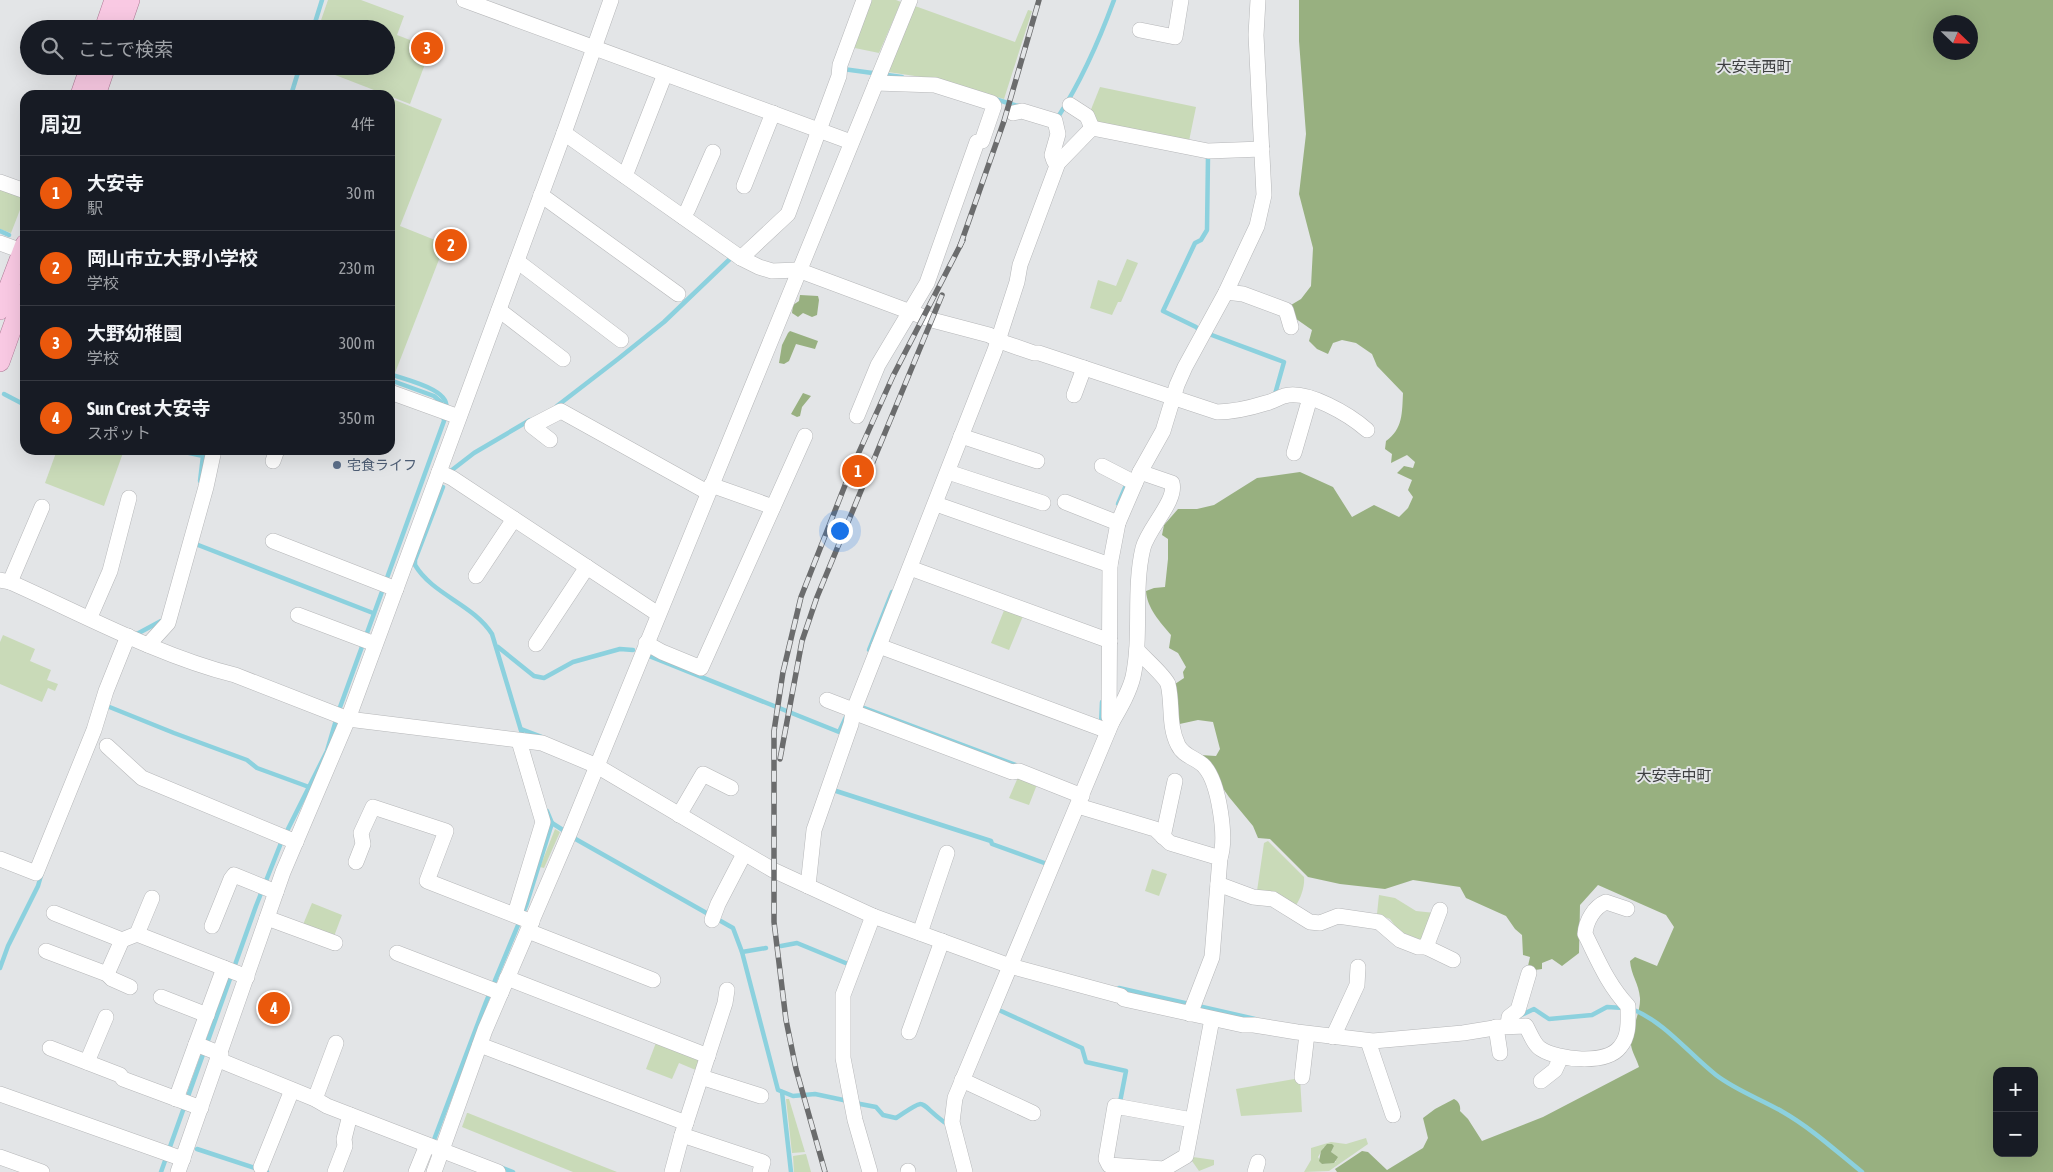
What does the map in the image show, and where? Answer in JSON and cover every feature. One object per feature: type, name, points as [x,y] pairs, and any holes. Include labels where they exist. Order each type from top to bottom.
[{"type":"main road","points":[[107,20],[114,0]]},
{"type":"main road","points":[[123,20],[130,0]]},
{"type":"main road","points":[[82,90],[87,75]]},
{"type":"main road","points":[[98,90],[103,75]]},
{"type":"main road","points":[[0,310],[20,258]]},
{"type":"main road","points":[[0,362],[20,306]]},
{"type":"street","points":[[464,0],[851,142]]},
{"type":"street","points":[[187,1103],[209,1051],[207,1015],[267,918],[268,888],[340,716],[388,586],[439,472],[455,416],[499,310],[611,0]]},
{"type":"street","points":[[740,255],[788,214],[864,0]]},
{"type":"street","points":[[524,920],[569,835],[798,270],[910,0]]},
{"type":"street","points":[[1140,30],[1174,38],[1181,0]]},
{"type":"street","points":[[965,1172],[952,1122],[955,1098],[1012,962],[1110,716],[1105,640],[1107,563],[1114,521],[1133,478],[1163,431],[1177,385],[1185,367],[1226,292],[1257,226],[1264,195],[1256,35],[1258,0]]},
{"type":"street","points":[[625,176],[665,74]]},
{"type":"street","points":[[857,416],[878,365],[927,282],[977,142],[982,141],[994,106],[992,103],[935,85],[878,77]]},
{"type":"street","points":[[1070,105],[1087,116],[1092,128]]},
{"type":"street","points":[[1013,113],[1022,111],[1055,121],[1058,134],[1052,155],[1054,161],[1058,163]]},
{"type":"street","points":[[744,186],[773,113]]},
{"type":"street","points":[[1092,128],[1208,152],[1262,148]]},
{"type":"street","points":[[809,882],[814,830],[850,724],[853,708],[936,504],[998,339],[1017,282],[1020,265],[1058,163],[1092,128]]},
{"type":"street","points":[[564,133],[683,217],[759,267],[772,271],[798,270],[912,308],[941,323],[960,326],[1034,353],[1039,353],[1217,412],[1233,411],[1285,396],[1295,395],[1310,398],[1353,418],[1367,430]]},
{"type":"street","points":[[683,217],[713,152]]},
{"type":"street","points":[[0,182],[20,189]]},
{"type":"street","points":[[542,195],[678,294]]},
{"type":"street","points":[[0,243],[20,246]]},
{"type":"street","points":[[517,261],[621,340]]},
{"type":"street","points":[[1226,292],[1243,294],[1286,310],[1292,327]]},
{"type":"street","points":[[499,310],[563,359]]},
{"type":"street","points":[[1074,395],[1084,368]]},
{"type":"street","points":[[395,394],[455,416]]},
{"type":"street","points":[[1294,453],[1310,398]]},
{"type":"street","points":[[550,440],[532,426],[561,411],[709,489],[773,507]]},
{"type":"street","points":[[646,643],[662,652],[701,668],[805,436]]},
{"type":"street","points":[[961,436],[1037,461]]},
{"type":"street","points":[[0,858],[36,873],[94,730],[106,690],[136,639],[168,623],[206,487],[213,455]]},
{"type":"street","points":[[1102,466],[1133,478],[1172,483],[1174,489],[1166,506],[1149,531],[1143,546],[1139,574],[1137,650],[1132,680],[1106,727]]},
{"type":"street","points":[[439,472],[452,478],[658,614]]},
{"type":"street","points":[[948,472],[1043,503]]},
{"type":"street","points":[[90,618],[110,571],[129,498]]},
{"type":"street","points":[[1065,502],[1114,521]]},
{"type":"street","points":[[936,504],[1107,563]]},
{"type":"street","points":[[42,506],[5,581],[136,639],[340,716],[542,743],[597,766],[681,811],[744,854],[809,882],[873,916],[921,930],[942,941],[1121,996],[1124,999],[1192,1008],[1212,1019],[1307,1034],[1335,1034],[1368,1041],[1463,1033],[1506,1023],[1526,1026],[1539,1048],[1560,1057],[1572,1059],[1613,1053],[1626,1038],[1628,1008],[1607,979],[1586,934],[1586,927],[1599,905],[1606,902],[1627,909]]},
{"type":"street","points":[[476,576],[514,519]]},
{"type":"street","points":[[273,541],[388,586]]},
{"type":"street","points":[[536,644],[587,567]]},
{"type":"street","points":[[910,568],[1105,640]]},
{"type":"street","points":[[298,615],[367,641]]},
{"type":"street","points":[[878,646],[1106,727]]},
{"type":"street","points":[[1137,650],[1168,683],[1173,734],[1179,747],[1188,757],[1204,766],[1209,774],[1222,815],[1224,839],[1220,858],[1212,957],[1192,1008]]},
{"type":"street","points":[[826,700],[853,708],[1012,772],[1019,771],[1155,829],[1170,843],[1220,858]]},
{"type":"street","points":[[416,1172],[433,1147],[480,1045],[494,991],[508,978],[524,920],[543,822],[524,741]]},
{"type":"street","points":[[107,746],[142,778],[288,839]]},
{"type":"street","points":[[681,811],[703,774],[731,788]]},
{"type":"street","points":[[1163,837],[1175,781]]},
{"type":"street","points":[[356,862],[363,844],[361,833],[373,807],[446,831],[427,881],[524,920],[653,980]]},
{"type":"street","points":[[921,930],[948,852]]},
{"type":"street","points":[[713,918],[744,854]]},
{"type":"street","points":[[212,926],[234,875],[268,888]]},
{"type":"street","points":[[1218,884],[1253,897],[1273,899],[1310,922],[1320,922],[1338,916],[1379,922],[1400,940],[1418,947],[1426,947],[1453,960]]},
{"type":"street","points":[[137,934],[152,898]]},
{"type":"street","points":[[1426,947],[1440,910]]},
{"type":"street","points":[[54,913],[122,940],[137,934],[234,972]]},
{"type":"street","points":[[870,1172],[843,1058],[843,995],[873,916]]},
{"type":"street","points":[[267,918],[335,943]]},
{"type":"street","points":[[107,974],[122,940]]},
{"type":"street","points":[[909,1032],[942,941]]},
{"type":"street","points":[[46,951],[107,974],[112,979],[130,987]]},
{"type":"street","points":[[397,953],[494,991]]},
{"type":"street","points":[[1335,1034],[1357,985],[1358,967]]},
{"type":"street","points":[[0,1094],[174,1160],[187,1103],[209,1051],[234,972]]},
{"type":"street","points":[[1500,1053],[1506,1023],[1518,1010],[1529,973]]},
{"type":"street","points":[[508,978],[708,1056]]},
{"type":"street","points":[[672,1172],[725,1003],[727,990]]},
{"type":"street","points":[[161,997],[207,1015]]},
{"type":"street","points":[[87,1062],[106,1017]]},
{"type":"street","points":[[1192,1120],[1115,1106],[1106,1159],[1109,1165],[1164,1169],[1186,1156],[1212,1019]]},
{"type":"street","points":[[1302,1077],[1307,1034]]},
{"type":"street","points":[[1368,1041],[1393,1115]]},
{"type":"street","points":[[315,1099],[336,1043]]},
{"type":"street","points":[[480,1045],[764,1162],[760,1172]]},
{"type":"street","points":[[50,1048],[120,1075],[123,1080],[187,1103]]},
{"type":"street","points":[[209,1051],[350,1115],[498,1172]]},
{"type":"street","points":[[1541,1081],[1555,1070],[1560,1057]]},
{"type":"street","points":[[701,1077],[761,1096]]},
{"type":"street","points":[[962,1080],[1033,1112]]},
{"type":"street","points":[[261,1167],[292,1090]]},
{"type":"street","points":[[335,1172],[345,1146],[344,1139],[350,1115]]},
{"type":"street","points":[[433,1147],[434,1172]]},
{"type":"street","points":[[0,1157],[42,1172]]},
{"type":"green space","points":[[328,0],[361,0],[404,16],[397,35],[431,48],[410,104],[395,98],[395,90],[374,90],[335,75],[395,75],[395,20],[321,20]]},
{"type":"green space","points":[[869,0],[896,0],[901,2],[879,53],[850,47]]},
{"type":"green space","points":[[1299,0],[2053,0],[2053,1172],[1337,1172],[1335,1169],[1362,1151],[1368,1152],[1387,1170],[1423,1148],[1428,1138],[1423,1118],[1454,1099],[1459,1104],[1460,1111],[1468,1119],[1482,1141],[1543,1117],[1639,1067],[1631,1040],[1639,1010],[1640,998],[1630,961],[1635,957],[1657,966],[1674,927],[1666,915],[1598,885],[1580,905],[1579,953],[1562,966],[1552,959],[1542,963],[1542,969],[1535,970],[1528,966],[1530,957],[1523,955],[1522,935],[1506,916],[1466,898],[1460,887],[1413,880],[1385,889],[1340,884],[1308,877],[1270,839],[1258,838],[1253,826],[1229,797],[1200,755],[1216,756],[1220,749],[1213,722],[1198,720],[1175,725],[1172,686],[1184,678],[1183,672],[1186,667],[1178,653],[1169,648],[1171,635],[1151,609],[1146,591],[1165,587],[1168,539],[1162,535],[1164,525],[1178,509],[1197,509],[1214,505],[1257,478],[1300,472],[1333,487],[1352,517],[1374,505],[1399,517],[1408,508],[1413,497],[1408,490],[1412,480],[1397,473],[1404,466],[1413,468],[1415,462],[1407,455],[1391,463],[1392,454],[1385,449],[1386,441],[1399,426],[1403,393],[1377,366],[1372,354],[1356,343],[1342,340],[1333,343],[1328,354],[1317,349],[1309,341],[1312,330],[1292,316],[1291,305],[1301,299],[1311,286],[1313,248],[1299,194],[1306,134],[1299,41]]},
{"type":"green space","points":[[915,6],[1015,42],[1028,10],[1032,11],[1004,99],[935,79],[888,72]]},
{"type":"green space","points":[[1100,87],[1196,107],[1189,141],[1116,127],[1096,121],[1090,112]]},
{"type":"green space","points":[[395,100],[442,119],[400,226],[445,244],[395,373]]},
{"type":"green space","points":[[0,188],[20,195],[20,210],[11,233],[0,229]]},
{"type":"green space","points":[[1127,259],[1138,263],[1121,302],[1118,302],[1112,315],[1090,308],[1098,280],[1116,286]]},
{"type":"green space","points":[[800,295],[818,296],[817,315],[812,317],[803,313],[798,317],[792,313],[793,305],[799,301]]},
{"type":"green space","points":[[790,331],[818,341],[815,349],[796,344],[789,361],[784,364],[779,363],[782,345]]},
{"type":"green space","points":[[803,393],[811,396],[802,407],[800,416],[797,417],[791,414]]},
{"type":"green space","points":[[55,455],[122,455],[104,506],[45,483]]},
{"type":"green space","points":[[1005,608],[1023,616],[1009,650],[991,643]]},
{"type":"green space","points":[[3,635],[35,649],[30,661],[51,670],[47,680],[58,684],[55,691],[48,688],[42,702],[0,684],[0,642]]},
{"type":"green space","points":[[1019,775],[1038,782],[1029,805],[1009,798]]},
{"type":"green space","points":[[555,829],[560,832],[544,868],[540,867]]},
{"type":"green space","points":[[1268,841],[1304,877],[1300,899],[1296,905],[1257,891],[1264,843]]},
{"type":"green space","points":[[1152,869],[1167,874],[1159,896],[1145,891]]},
{"type":"green space","points":[[1379,895],[1395,898],[1416,911],[1435,913],[1422,941],[1399,931],[1390,919],[1377,914]]},
{"type":"green space","points":[[312,903],[342,915],[333,939],[302,927]]},
{"type":"green space","points":[[657,1040],[698,1057],[701,1063],[698,1071],[679,1063],[672,1079],[646,1069]]},
{"type":"green space","points":[[1300,1078],[1302,1112],[1241,1116],[1236,1089]]},
{"type":"green space","points":[[786,1099],[789,1099],[805,1152],[792,1153]]},
{"type":"green space","points":[[467,1113],[617,1172],[573,1172],[462,1127]]},
{"type":"green space","points":[[1366,1138],[1368,1144],[1329,1171],[1304,1172],[1311,1160],[1311,1148],[1331,1142],[1346,1144]],"holes":[[[1334,1146],[1331,1152],[1336,1162],[1322,1164],[1318,1157],[1324,1147]]]},
{"type":"green space","points":[[1327,1144],[1334,1146],[1331,1152],[1338,1157],[1334,1163],[1322,1164],[1319,1161],[1321,1151]]},
{"type":"green space","points":[[806,1154],[811,1172],[794,1172],[793,1156]]},
{"type":"green space","points":[[1193,1157],[1214,1160],[1214,1165],[1199,1171],[1192,1161]]},
{"type":"waterway","points":[[316,20],[322,0]]},
{"type":"waterway","points":[[1055,116],[1058,117],[1082,75],[1114,0]]},
{"type":"waterway","points":[[843,69],[902,77]]},
{"type":"waterway","points":[[293,90],[297,75]]},
{"type":"waterway","points":[[995,99],[1018,106]]},
{"type":"waterway","points":[[1200,331],[1196,327],[1163,311],[1195,243],[1201,240],[1207,230],[1208,156]]},
{"type":"waterway","points":[[0,231],[9,235]]},
{"type":"waterway","points":[[557,406],[664,322],[734,255]]},
{"type":"waterway","points":[[1209,334],[1284,362],[1275,394]]},
{"type":"waterway","points":[[395,376],[416,382],[435,391],[442,396],[446,403],[446,410]]},
{"type":"waterway","points":[[395,382],[434,396],[441,402],[442,408]]},
{"type":"waterway","points":[[4,394],[20,402]]},
{"type":"waterway","points":[[161,1172],[256,906],[281,843],[327,751],[339,710],[444,421],[443,415]]},
{"type":"waterway","points":[[452,470],[474,453],[530,420]]},
{"type":"waterway","points":[[198,455],[203,456],[200,481]]},
{"type":"waterway","points":[[1118,504],[1127,483]]},
{"type":"waterway","points":[[443,487],[415,560],[415,565],[432,584],[474,615],[492,634],[523,737]]},
{"type":"waterway","points":[[193,543],[373,613]]},
{"type":"waterway","points":[[869,650],[892,592]]},
{"type":"waterway","points":[[135,635],[161,621]]},
{"type":"waterway","points":[[498,647],[534,676],[544,678],[573,662],[620,649],[633,650]]},
{"type":"waterway","points":[[649,656],[839,732],[846,717]]},
{"type":"waterway","points":[[1101,724],[1102,702]]},
{"type":"waterway","points":[[107,706],[247,760],[257,768],[309,787]]},
{"type":"waterway","points":[[859,706],[1018,766]]},
{"type":"waterway","points":[[521,729],[542,737]]},
{"type":"waterway","points":[[833,790],[991,841],[992,844],[1047,864]]},
{"type":"waterway","points":[[432,1145],[486,1002],[526,906],[552,823],[547,811]]},
{"type":"waterway","points":[[552,823],[566,832]]},
{"type":"waterway","points":[[572,837],[733,928],[742,952],[778,1090],[793,1096],[815,1094],[848,1101]]},
{"type":"waterway","points":[[0,968],[8,946],[38,886],[42,872]]},
{"type":"waterway","points":[[781,946],[797,943],[848,964]]},
{"type":"waterway","points":[[742,952],[766,948]]},
{"type":"waterway","points":[[1119,988],[1255,1019]]},
{"type":"waterway","points":[[1519,1016],[1534,1009],[1549,1019],[1592,1015],[1607,1007],[1624,1008]]},
{"type":"waterway","points":[[1632,1009],[1656,1022],[1716,1075],[1732,1086],[1775,1107],[1804,1125],[1862,1172]]},
{"type":"waterway","points":[[1001,1011],[1082,1048],[1086,1062],[1126,1071],[1120,1102]]},
{"type":"waterway","points":[[782,1092],[791,1172]]},
{"type":"waterway","points":[[855,1103],[876,1107],[883,1115],[896,1118],[921,1104],[944,1122]]},
{"type":"waterway","points":[[197,1149],[267,1172]]},
{"type":"waterway","points":[[500,1167],[513,1172]]},
{"type":"railway","points":[[960,246],[1004,121],[1039,0]]},
{"type":"railway","points":[[825,1172],[796,1069],[786,1020],[774,922],[774,731],[783,672],[801,597],[851,470],[893,376],[963,240]]},
{"type":"railway","points":[[780,759],[802,641],[817,597],[942,295]]},
{"type":"place","name":"大野幼稚園","points":[[427,48]]},
{"type":"place","name":"岡山市立大野小学校","points":[[451,245]]},
{"type":"place","name":"宅食ライフ","points":[[337,465]]},
{"type":"place","name":"大安寺","points":[[858,471]]},
{"type":"place","name":"Sun Crest 大安寺","points":[[274,1008]]},
{"type":"district","name":"大安寺西町","points":[[1754,67]]},
{"type":"district","name":"大安寺中町","points":[[1674,776]]}]
